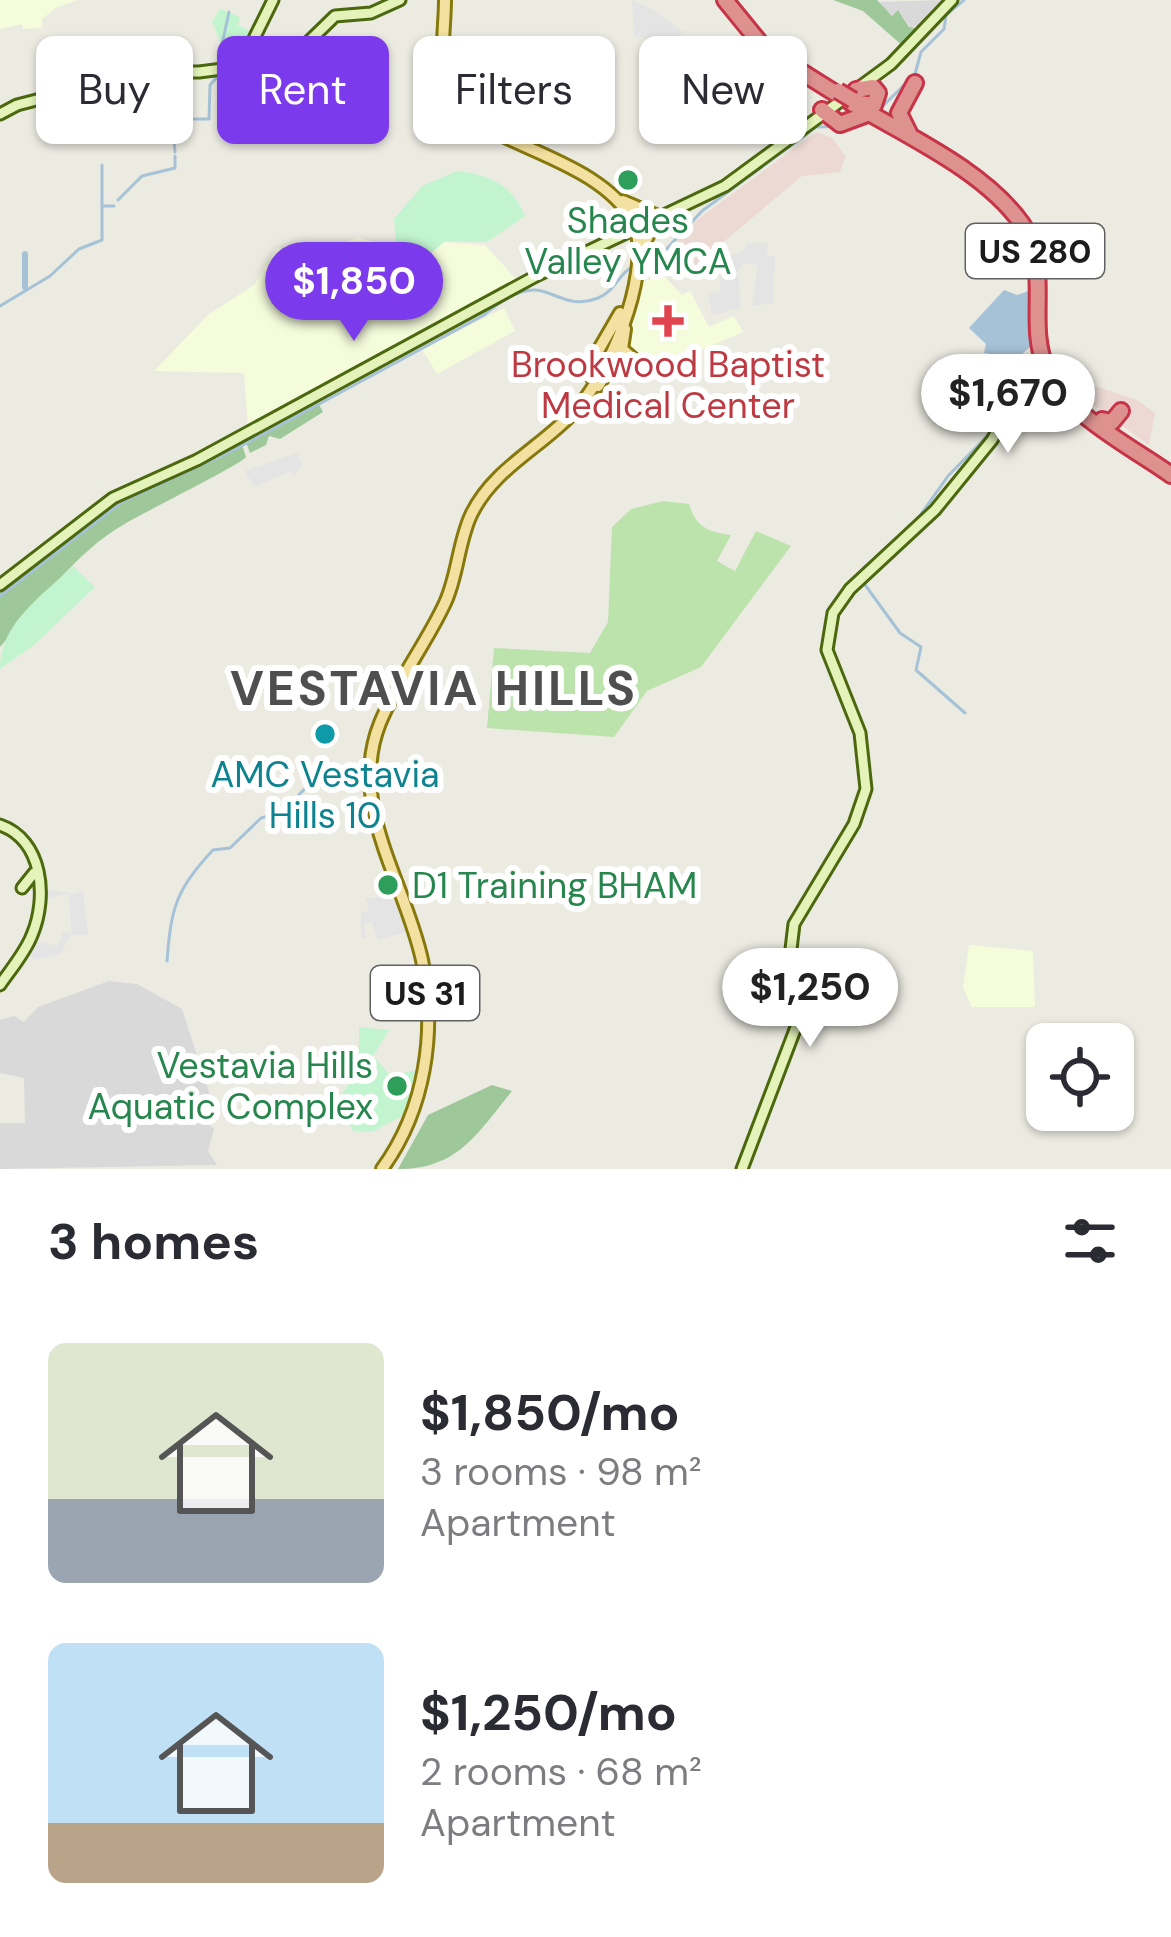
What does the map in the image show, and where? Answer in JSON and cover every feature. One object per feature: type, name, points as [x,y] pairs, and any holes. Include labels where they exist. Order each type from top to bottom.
[{"type":"highway","name":"US 280","points":[[728,0],[758,42],[792,67],[798,81],[815,81],[880,118],[954,163],[1011,206],[1032,232],[1041,260],[1046,314],[1042,340]]},
{"type":"highway","name":"US 280","points":[[728,0],[770,48],[847,101]]},
{"type":"highway","points":[[915,82],[899,113],[915,141]]},
{"type":"highway","points":[[847,101],[880,118]]},
{"type":"highway","name":"US 280","points":[[954,163],[1013,213],[1029,236],[1037,263],[1045,373],[1068,400],[1171,473]]},
{"type":"highway","points":[[1037,263],[1046,314]]},
{"type":"highway","name":"US 280","points":[[1045,373],[1082,406],[1116,423],[1171,473]]},
{"type":"main road","points":[[262,36],[274,0]]},
{"type":"main road","points":[[314,36],[335,16],[370,14],[400,0]]},
{"type":"main road","points":[[447,0],[448,77],[457,100],[606,186],[644,224]]},
{"type":"main road","points":[[0,582],[95,508],[722,183],[847,101],[910,47],[952,0]]},
{"type":"main road","points":[[0,114],[16,105],[145,72],[199,72],[217,67]]},
{"type":"main road","points":[[644,224],[847,101]]},
{"type":"main road","name":"US 31","points":[[384,1169],[416,1105],[428,1024],[427,985],[373,782],[377,747],[448,605],[471,524],[501,479],[578,412],[589,394],[631,309],[640,278],[644,224]]},
{"type":"main road","points":[[589,394],[595,356],[640,278]]},
{"type":"main road","points":[[589,394],[615,366],[631,309]]},
{"type":"main road","points":[[615,366],[633,361],[622,350]]},
{"type":"main road","points":[[742,1169],[804,1006],[791,949],[794,924],[854,824],[866,789],[860,733],[826,650],[833,613],[850,589],[935,510],[1045,373]]},
{"type":"main road","name":"US 31","points":[[407,908],[372,804],[370,769],[379,726],[445,604],[473,512],[514,461],[569,417],[589,394]]},
{"type":"main road","points":[[0,826],[23,843],[34,862]]},
{"type":"main road","points":[[0,826],[19,834],[34,862],[39,898],[32,931],[0,982]]},
{"type":"main road","points":[[22,888],[34,862]]},
{"type":"shaded area","points":[[0,0],[77,0],[42,19],[42,28],[23,29],[22,24],[0,29]]},
{"type":"shaded area","points":[[632,0],[683,32],[678,36],[634,37]]},
{"type":"shaded area","points":[[948,0],[925,26],[910,27],[899,11],[893,16],[876,2]]},
{"type":"shaded area","points":[[220,9],[240,17],[238,25],[257,35],[218,36],[212,22]]},
{"type":"shaded area","points":[[816,132],[832,138],[846,156],[840,172],[802,176],[683,276],[667,268],[662,262],[686,228],[800,144],[807,144]]},
{"type":"shaded area","points":[[457,171],[499,183],[525,216],[487,242],[445,241],[427,257],[411,259],[408,248],[396,243],[394,219],[422,186]]},
{"type":"shaded area","points":[[357,238],[404,248],[415,262],[443,242],[485,245],[517,280],[248,428],[244,373],[154,371],[208,315],[254,285],[277,248],[321,251]]},
{"type":"shaded area","points":[[747,243],[768,243],[767,256],[775,256],[773,304],[752,305],[758,265],[744,263],[738,272],[741,308],[712,315],[708,293],[719,292],[723,258],[744,251]]},
{"type":"shaded area","name":"Brookwood Baptist Medical Center","points":[[664,276],[682,295],[690,291],[709,327],[734,316],[743,332],[653,371],[642,357],[627,355],[628,325],[644,281]]},
{"type":"shaded area","points":[[504,308],[515,331],[437,374],[422,349]]},
{"type":"shaded area","points":[[1067,370],[1089,384],[1137,400],[1155,413],[1149,445],[1077,393]]},
{"type":"shaded area","points":[[297,453],[302,464],[295,475],[291,471],[254,487],[245,471]]},
{"type":"shaded area","points":[[73,566],[95,587],[34,645],[0,669],[15,624]]},
{"type":"shaded area","points":[[44,889],[74,894],[83,890],[88,935],[71,935],[60,954],[35,960],[30,956],[25,963],[24,957],[43,902],[39,924],[44,926],[27,955],[36,941],[58,946],[63,932],[71,933],[69,894],[47,898]]},
{"type":"shaded area","points":[[365,898],[397,898],[409,931],[378,940],[372,922],[364,923],[366,939],[361,938],[361,912],[369,911]]},
{"type":"shaded area","points":[[969,945],[1033,951],[1035,1007],[972,1007],[963,988]]},
{"type":"shaded area","points":[[109,981],[137,984],[182,1009],[209,1092],[207,1122],[214,1129],[208,1151],[217,1165],[0,1169],[0,1123],[25,1123],[24,1078],[0,1073],[0,1020],[14,1016],[24,1022],[38,1007]]},
{"type":"shaded area","points":[[359,1027],[389,1030],[373,1056],[390,1075],[420,1070],[409,1112],[372,1132],[353,1131],[338,1099],[351,1081],[343,1074],[359,1050]]},
{"type":"green space","points":[[833,0],[877,0],[892,16],[898,10],[909,27],[923,29],[904,47],[863,11]]},
{"type":"green space","points":[[316,399],[323,412],[280,439],[269,436],[266,445],[250,453],[245,440]]},
{"type":"green space","points":[[241,441],[246,457],[89,549],[0,647],[0,587],[102,508]]},
{"type":"green space","points":[[663,501],[689,504],[704,527],[731,535],[717,561],[735,571],[756,531],[791,546],[701,667],[647,691],[614,737],[487,728],[494,648],[590,653],[608,622],[612,527],[631,509]]},
{"type":"green space","points":[[492,1085],[512,1091],[464,1146],[436,1163],[398,1169],[428,1115]]},
{"type":"water","points":[[1004,290],[1017,295],[1031,290],[1034,343],[1018,358],[984,353],[986,344],[969,328]]},
{"type":"waterway","points":[[915,74],[921,52],[944,29],[946,15],[964,0]]},
{"type":"waterway","points":[[224,36],[229,12]]},
{"type":"waterway","points":[[881,108],[913,76]]},
{"type":"waterway","points":[[175,152],[174,141],[188,136],[188,119],[209,119],[210,85],[217,77]]},
{"type":"waterway","points":[[642,263],[660,256],[702,211],[816,127],[852,126]]},
{"type":"waterway","points":[[118,200],[142,176],[175,168],[175,156]]},
{"type":"waterway","points":[[102,165],[102,205]]},
{"type":"waterway","points":[[0,306],[50,276],[79,249],[102,240],[102,206],[114,206]]},
{"type":"waterway","points":[[25,254],[25,287]]},
{"type":"waterway","points":[[0,596],[122,502],[232,451],[506,299],[536,290],[569,301],[598,298],[633,266]]},
{"type":"waterway","points":[[1007,357],[1029,373],[1027,380]]},
{"type":"waterway","points":[[866,568],[919,517],[948,476],[990,433],[1004,402],[1023,387]]},
{"type":"waterway","points":[[863,582],[900,633],[921,647],[916,670],[965,713]]},
{"type":"waterway","points":[[167,961],[178,900],[201,864],[213,850],[230,848],[261,818],[280,813],[316,778]]},
{"type":"place","name":"Shades Valley YMCA","points":[[628,180]]},
{"type":"place","name":"Brookwood Baptist Medical Center","points":[[668,321]]},
{"type":"place","name":"AMC Vestavia Hills 10","points":[[325,734]]},
{"type":"place","name":"D1 Training BHAM","points":[[388,885]]},
{"type":"place","name":"Vestavia Hills Aquatic Complex","points":[[397,1086]]},
{"type":"district","name":"VESTAVIA HILLS","points":[[434,688]]}]
